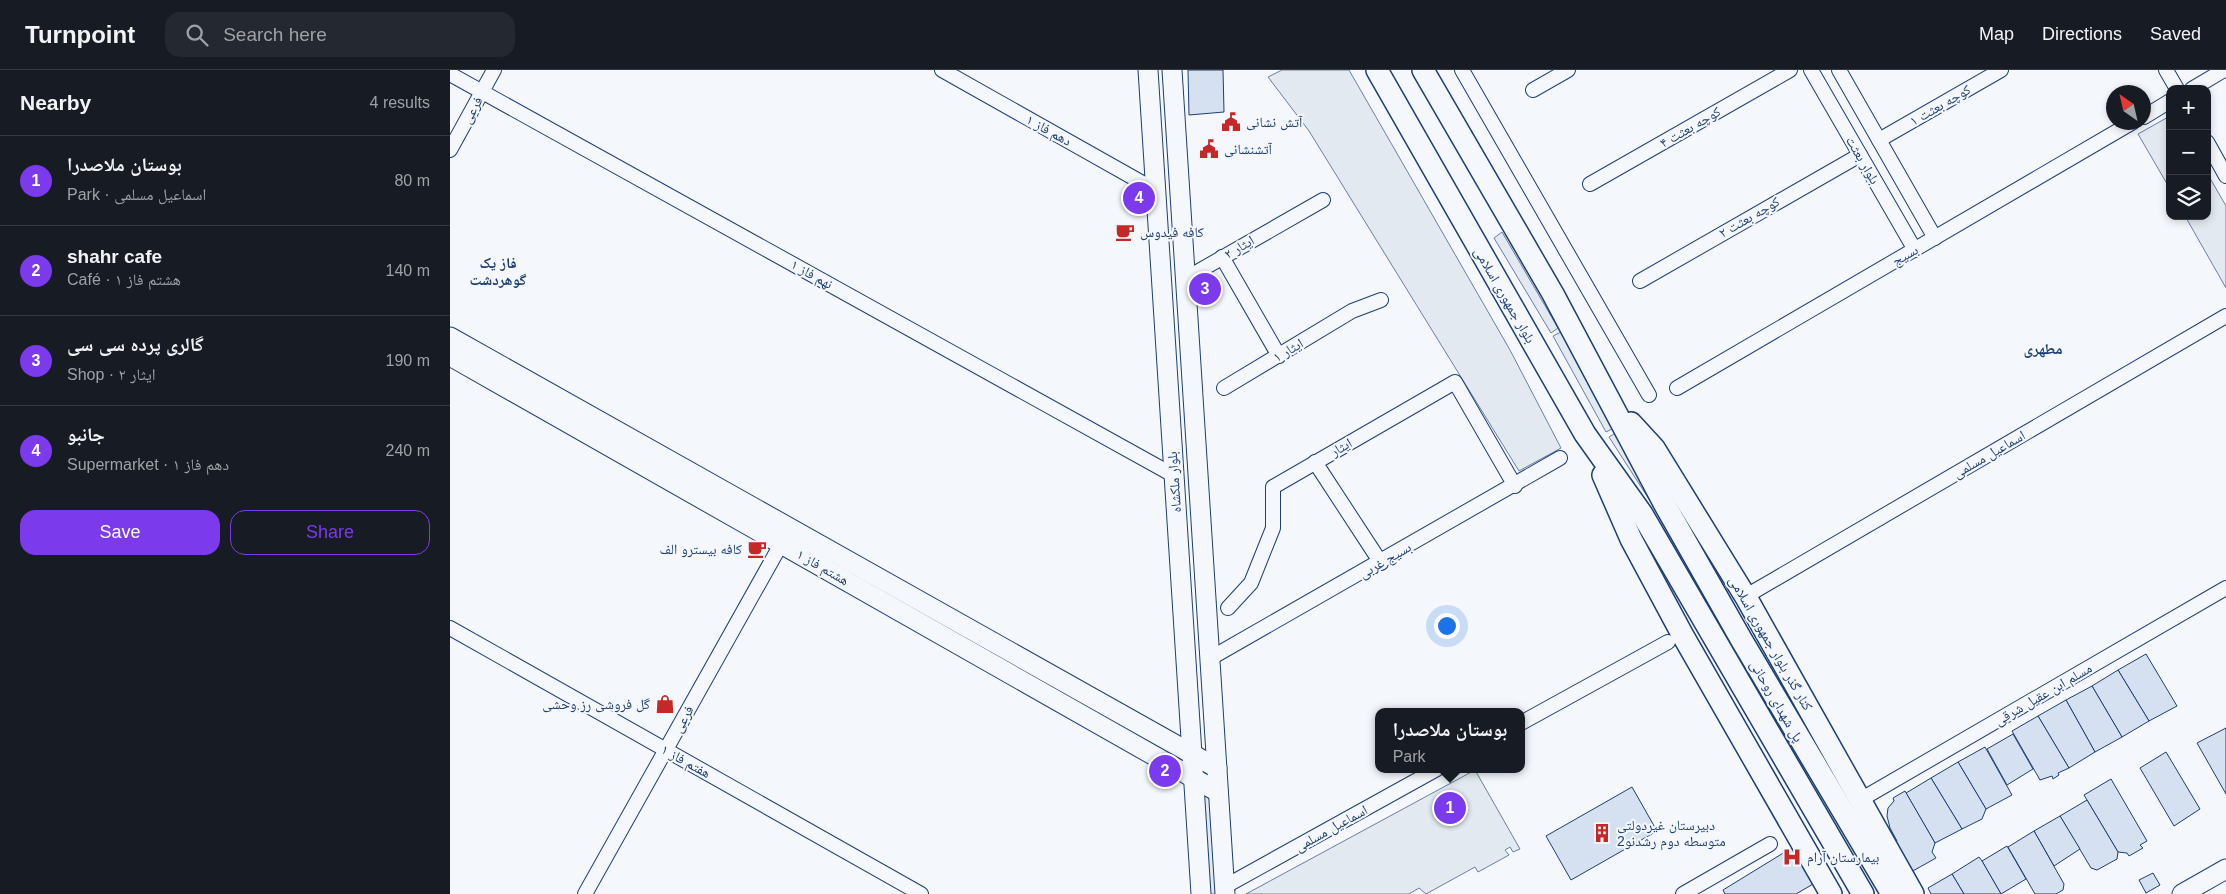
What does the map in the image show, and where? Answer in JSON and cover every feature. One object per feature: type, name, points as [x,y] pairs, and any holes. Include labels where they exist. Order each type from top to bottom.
[{"type":"main road","name":"بلوار ملکشاه","points":[[1148,70],[1201,894]]},
{"type":"main road","name":"بلوار ملکشاه","points":[[1172,70],[1224,890]]},
{"type":"main road","name":"بلوار جمهوری اسلامی","points":[[1377,70],[1585,434],[1642,514]]},
{"type":"main road","points":[[1423,70],[1553,294],[1613,404]]},
{"type":"main road","points":[[1149,94],[1162,84],[1174,94]]},
{"type":"main road","name":"هشتم فاز ۱","points":[[450,337],[1218,792]]},
{"type":"main road","name":"هشتم فاز ۱","points":[[450,356],[1217,768]]},
{"type":"main road","name":"پل شهدای روحانی","points":[[1613,404],[1665,505],[1808,755],[1892,894]]},
{"type":"main road","name":"کنار گذر بلوار جمهوری اسلامی","points":[[1613,404],[1654,448],[1747,599],[1913,894]]},
{"type":"main road","points":[[1585,434],[1631,539],[1831,894]]},
{"type":"main road","name":"پل شهدای روحانی","points":[[1642,514],[1863,894]]},
{"type":"main road","points":[[2182,894],[2226,869]]},
{"type":"street","name":"فرعی","points":[[450,150],[494,70]]},
{"type":"street","name":"دهم فاز ۱","points":[[942,70],[1155,190]]},
{"type":"street","points":[[1462,70],[1494,130],[1649,395]]},
{"type":"street","points":[[1533,90],[1568,70]]},
{"type":"street","name":"کوچه بعثت ۴","points":[[1590,184],[1790,70]]},
{"type":"street","name":"بلوار بعثت","points":[[1811,70],[1915,250]]},
{"type":"street","name":"بلوار بعثت","points":[[1839,70],[1935,238]]},
{"type":"street","name":"کوچه بعثت ۱","points":[[1879,140],[2001,70]]},
{"type":"street","points":[[2166,70],[2175,85]]},
{"type":"street","points":[[2199,85],[2224,70]]},
{"type":"street","name":"نهم فاز ۱","points":[[450,74],[1173,475]]},
{"type":"street","points":[[1831,104],[1852,92]]},
{"type":"street","points":[[2151,113],[2166,103]]},
{"type":"street","name":"بسیج","points":[[1676,388],[2120,130]]},
{"type":"street","points":[[2211,149],[2226,176]]},
{"type":"street","name":"کوچه بعثت ۲","points":[[1640,281],[1860,155]]},
{"type":"street","name":"ایثار ۲","points":[[1185,279],[1323,200]]},
{"type":"street","points":[[1222,257],[1280,356]]},
{"type":"street","name":"ایثار ۱","points":[[1224,388],[1352,311],[1381,300]]},
{"type":"street","name":"اسماعیل مسلمی","points":[[1752,592],[2226,316]]},
{"type":"street","name":"ایثار","points":[[1228,608],[1251,583],[1273,528],[1273,487],[1455,382],[1515,486]]},
{"type":"street","name":"بسیج غربی","points":[[1210,659],[1515,486],[1560,458]]},
{"type":"street","points":[[1315,462],[1380,562]]},
{"type":"street","name":"فرعی","points":[[585,894],[785,537]]},
{"type":"street","name":"مسلم ابن عقیل شرقی","points":[[1860,800],[2226,588]]},
{"type":"street","name":"هفتم فاز ۱","points":[[450,628],[921,894]]},
{"type":"street","points":[[1525,721],[1668,642]]},
{"type":"street","name":"اسماعیل مسلمی","points":[[1224,890],[1430,773]]},
{"type":"street","points":[[1683,894],[1770,844]]},
{"type":"shaded area","points":[[1282,70],[1349,70],[1510,350],[1561,448],[1519,471],[1309,131],[1268,77]]},
{"type":"shaded area","points":[[2166,118],[2166,182],[2138,134],[2145,130],[2151,130],[2151,127]]},
{"type":"shaded area","points":[[2211,180],[2226,206],[2226,288],[2187,220],[2211,220]]},
{"type":"shaded area","points":[[1502,232],[1558,328],[1551,333],[1494,238]]},
{"type":"shaded area","points":[[1561,332],[1614,428],[1606,432],[1553,336]]},
{"type":"shaded area","points":[[1617,432],[1657,505],[1654,507],[1609,437]]},
{"type":"shaded area","points":[[1469,773],[1477,773],[1520,849],[1513,852],[1510,847],[1505,850],[1509,855],[1478,872],[1475,867],[1426,894],[1419,888],[1409,894],[1246,894]]},
{"type":"shaded area","points":[[1201,792],[1211,795],[1220,894],[1207,894]]},
{"type":"building","points":[[1188,70],[1223,70],[1224,112],[1189,115]]},
{"type":"building","points":[[2146,654],[2177,706],[2149,721],[2118,670]]},
{"type":"building","points":[[2118,670],[2149,721],[2122,737],[2092,686]]},
{"type":"building","points":[[2092,686],[2122,737],[2095,752],[2066,700]]},
{"type":"building","points":[[2066,700],[2095,752],[2069,768],[2038,716]]},
{"type":"building","points":[[2038,716],[2069,768],[2058,773],[2059,775],[2053,779],[2052,776],[2040,780],[2012,731]]},
{"type":"building","points":[[2226,728],[2226,794],[2197,743]]},
{"type":"building","points":[[2013,734],[2033,769],[2007,785],[1987,749]]},
{"type":"building","points":[[1985,747],[2012,795],[1986,809],[1958,762]]},
{"type":"building","points":[[2166,752],[2200,809],[2174,826],[2140,768]]},
{"type":"building","points":[[1958,762],[1986,809],[1982,819],[1962,829],[1931,778]]},
{"type":"building","points":[[1931,778],[1962,829],[1935,843],[1906,793]]},
{"type":"building","points":[[2111,779],[2147,841],[2140,845],[2143,848],[2129,856],[2127,853],[2118,852],[2084,795]]},
{"type":"building","name":"دبیرستان غیردولتی متوسطه دوم رشدنو2","points":[[1632,787],[1657,831],[1571,880],[1546,836]]},
{"type":"building","points":[[1905,791],[1935,843],[1932,852],[1936,858],[1911,872],[1895,842],[1897,841],[1890,828],[1887,816],[1888,808],[1894,801],[1893,798]]},
{"type":"building","points":[[2087,800],[2118,852],[2117,859],[2097,870],[2091,868],[2060,816]]},
{"type":"building","points":[[2060,816],[2080,849],[2054,866],[2034,831]]},
{"type":"building","points":[[2034,831],[2064,884],[2063,890],[2056,894],[2035,894],[2008,847]]},
{"type":"building","points":[[1798,844],[1820,880],[1796,894],[1725,894],[1723,890]]},
{"type":"building","points":[[2007,846],[2026,879],[2001,894],[1982,861]]},
{"type":"building","points":[[1979,857],[2001,894],[1964,894],[1952,874]]},
{"type":"building","points":[[2153,873],[2160,885],[2146,893],[2139,880]]},
{"type":"building","points":[[1952,874],[1964,894],[1931,894],[1928,888]]},
{"type":"place","name":"آتش نشانی","points":[[1231,122]]},
{"type":"place","name":"آتشنشانی","points":[[1209,149]]},
{"type":"place","name":"جانبو","points":[[1139,198]]},
{"type":"place","name":"كافه فيدوس","points":[[1125,232]]},
{"type":"place","name":"گالری پرده سی سی","points":[[1205,289]]},
{"type":"place","name":"کافه بیسترو الف","points":[[757,549]]},
{"type":"place","name":"گل فروشی رز وحشی","points":[[665,704]]},
{"type":"place","name":"shahr cafe","points":[[1165,771]]},
{"type":"place","name":"بوستان ملاصدرا","points":[[1450,808]]},
{"type":"place","name":"دبیرستان غیردولتی متوسطه دوم رشدنو2","points":[[1602,833]]},
{"type":"place","name":"بیمارستان آرام","points":[[1792,857]]},
{"type":"district","name":"فاز یک گوهردشت","points":[[498,270]]},
{"type":"district","name":"مطهری","points":[[2043,348]]}]
